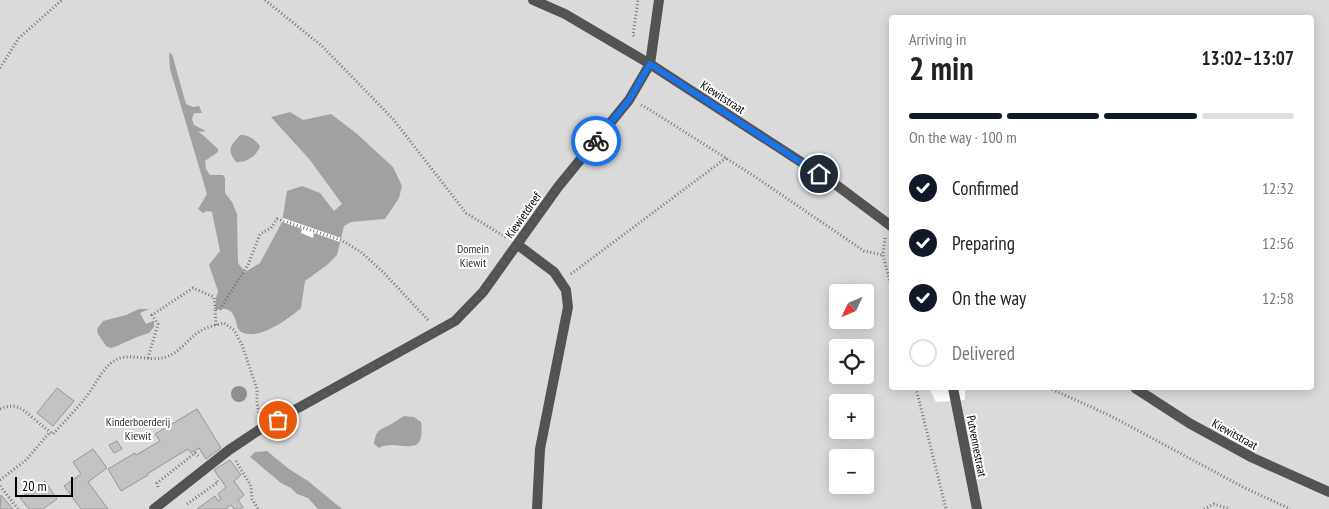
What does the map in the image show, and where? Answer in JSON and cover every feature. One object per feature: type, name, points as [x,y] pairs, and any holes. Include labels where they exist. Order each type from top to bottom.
[{"type":"street","name":"Kiewitstraat","points":[[533,0],[566,14],[650,64],[835,184],[889,224]]},
{"type":"street","points":[[650,64],[659,0]]},
{"type":"street","name":"Kiewietdreef","points":[[154,509],[229,450],[262,428],[455,321],[483,292],[558,187],[629,100],[650,64]]},
{"type":"street","points":[[518,245],[554,272],[566,290],[568,307],[540,449],[537,509]]},
{"type":"street","name":"Putvennestraat","points":[[953,390],[977,509]]},
{"type":"street","name":"Kiewitstraat","points":[[1138,390],[1189,423],[1253,458],[1329,492]]},
{"type":"path","points":[[0,68],[19,38],[62,0]]},
{"type":"path","points":[[265,0],[322,46],[393,118],[466,213],[518,245]]},
{"type":"path","points":[[629,100],[647,108],[726,158],[864,250],[883,256]]},
{"type":"path","points":[[560,281],[726,158]]},
{"type":"path","points":[[215,309],[220,309],[248,265],[260,234],[271,228],[277,219],[341,240],[361,252],[384,272],[438,330]]},
{"type":"path","points":[[889,224],[883,256],[889,278]]},
{"type":"path","points":[[148,358],[158,324],[152,315],[193,288],[214,297],[216,325]]},
{"type":"path","points":[[0,409],[7,406],[22,408],[53,434],[115,360],[128,357],[167,357],[204,329],[224,323],[234,330],[242,345],[256,389],[262,428]]},
{"type":"path","points":[[916,390],[946,509]]},
{"type":"path","points":[[1053,390],[1111,416],[1243,487],[1290,509]]},
{"type":"path","points":[[0,480],[26,460],[50,432]]},
{"type":"path","points":[[229,450],[251,486],[252,499],[258,509]]},
{"type":"path","points":[[0,486],[18,509]]},
{"type":"path","points":[[1204,509],[1214,504],[1230,509]]},
{"type":"green space","name":"Domein Kiewit","points":[[0,0],[1329,0],[1329,509],[0,509]]},
{"type":"shaded area","points":[[169,53],[172,54],[186,104],[193,107],[199,106],[202,113],[194,113],[192,119],[194,125],[206,131],[198,132],[218,149],[218,152],[205,161],[206,169],[210,175],[223,175],[225,178],[225,193],[232,202],[237,214],[238,263],[245,272],[260,263],[282,222],[287,191],[302,186],[320,193],[334,211],[342,204],[310,160],[271,117],[290,112],[303,120],[331,114],[356,133],[393,167],[402,186],[399,198],[385,219],[351,222],[344,226],[337,255],[305,281],[301,308],[271,329],[252,334],[244,333],[238,329],[231,312],[226,309],[215,309],[218,291],[209,265],[220,251],[212,212],[207,211],[203,213],[198,209],[207,194],[170,69]]},
{"type":"shaded area","points":[[240,135],[252,138],[260,146],[251,158],[236,162],[230,151]]},
{"type":"shaded area","points":[[139,309],[149,309],[140,313],[146,324],[154,321],[154,327],[149,333],[111,348],[106,346],[97,329],[103,321],[126,315]]},
{"type":"shaded area","points":[[404,416],[414,417],[421,422],[419,442],[409,446],[386,445],[379,448],[374,444],[376,435],[380,430]]},
{"type":"shaded area","points":[[267,451],[342,509],[318,509],[308,498],[297,494],[291,488],[281,483],[250,457],[255,452]]},
{"type":"pier","points":[[283,218],[341,238],[340,242],[314,233],[313,238],[301,233],[302,229],[282,222]]},
{"type":"building","points":[[57,388],[74,401],[53,426],[37,413]]},
{"type":"building","points":[[197,409],[221,448],[206,459],[199,448],[191,453],[188,449],[121,491],[108,469],[160,441],[155,434]]},
{"type":"building","points":[[117,441],[122,449],[114,453],[109,445]]},
{"type":"building","points":[[93,449],[107,468],[88,482],[108,509],[81,509],[64,486],[81,474],[73,462]]},
{"type":"building","points":[[230,460],[241,475],[234,481],[244,495],[238,500],[243,507],[234,509],[231,505],[226,509],[197,509],[215,496],[218,501],[221,499],[218,494],[226,487],[214,470]]},
{"type":"building","points":[[45,481],[57,499],[43,509],[29,509],[20,498]]},
{"type":"building","points":[[1,495],[13,509],[0,509]]},
{"type":"way so far","points":[[278,420],[455,321],[483,292],[558,187],[596,141]]},
{"type":"route","points":[[596,141],[629,100],[650,64],[819,174]]},
{"type":"park label","name":"Kinderboerderij Kiewit","points":[[138,428]]}]
